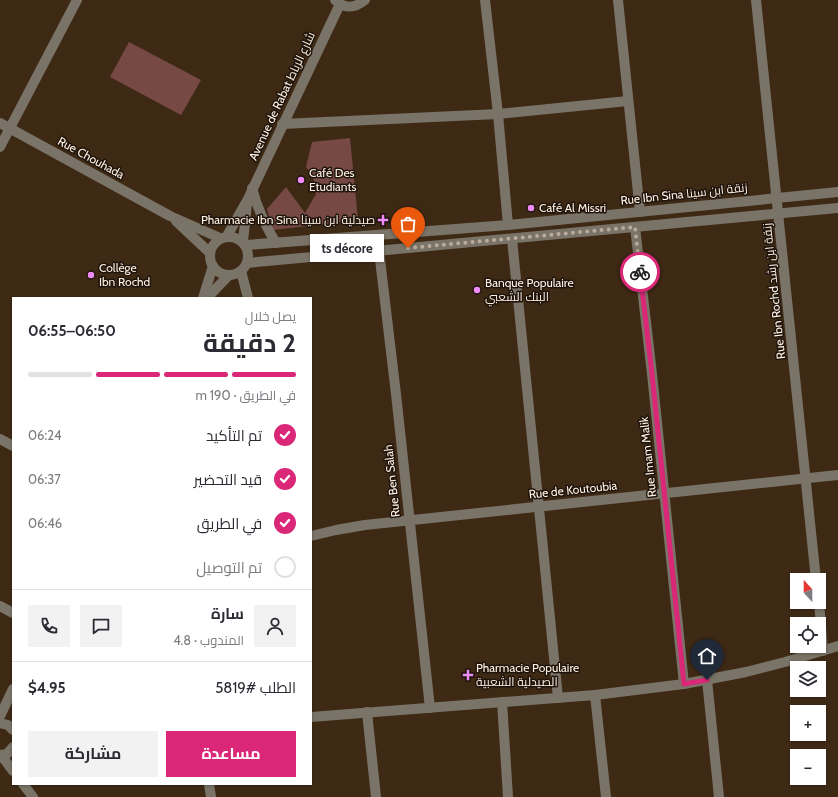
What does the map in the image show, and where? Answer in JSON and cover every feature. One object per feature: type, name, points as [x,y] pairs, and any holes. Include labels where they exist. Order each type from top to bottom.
[{"type":"street","points":[[0,147],[77,0]]},
{"type":"street","points":[[337,2],[346,6],[353,6],[360,4],[365,0]]},
{"type":"street","points":[[486,0],[508,225]]},
{"type":"street","points":[[618,0],[640,212]]},
{"type":"street","name":"Rue Ibn Rochd زنقة ابن رشد","points":[[756,0],[815,573]]},
{"type":"street","name":"Avenue de Rabat شارع الرباط","points":[[223,237],[248,199],[337,2]]},
{"type":"street","points":[[282,124],[498,114],[628,101]]},
{"type":"street","name":"Rue Chouhada","points":[[0,123],[170,216],[223,237]]},
{"type":"street","points":[[252,188],[261,216],[276,243]]},
{"type":"street","name":"Rue Ibn Sina زنقة ابن سينا","points":[[244,243],[276,243],[508,225],[838,192]]},
{"type":"street","name":"Avenue de Rabat شارع الرباط","points":[[244,243],[248,199]]},
{"type":"street","points":[[248,297],[244,267],[249,254],[244,243],[238,238],[232,236],[223,237],[215,242],[212,247],[210,260],[217,271],[229,275],[235,274],[244,267],[379,251],[838,208]]},
{"type":"street","name":"Rue Chouhada","points":[[170,216],[210,254]]},
{"type":"street","name":"Rue Imam Malik","points":[[635,227],[652,374],[684,684]]},
{"type":"street","points":[[512,238],[558,698]]},
{"type":"street","name":"Rue Ben Salah","points":[[379,251],[430,708]]},
{"type":"street","points":[[203,297],[213,266]]},
{"type":"street","points":[[208,297],[229,275]]},
{"type":"street","points":[[0,439],[12,445]]},
{"type":"street","name":"Rue de Koutoubia","points":[[312,536],[336,530],[410,520],[838,475]]},
{"type":"street","points":[[0,606],[12,612]]},
{"type":"street","points":[[826,650],[838,646]]},
{"type":"street","points":[[312,717],[595,695],[684,684],[759,668],[816,653]]},
{"type":"street","points":[[707,680],[719,797]]},
{"type":"street","points":[[0,716],[12,691]]},
{"type":"street","points":[[595,695],[606,797]]},
{"type":"street","points":[[502,702],[508,797]]},
{"type":"street","points":[[367,712],[376,797]]},
{"type":"street","points":[[0,723],[8,725],[12,729]]},
{"type":"street","points":[[12,749],[7,754],[1,755],[12,770]]},
{"type":"street","points":[[24,785],[33,797]]},
{"type":"street","points":[[209,785],[211,797]]},
{"type":"shaded area","points":[[129,42],[201,80],[181,115],[110,77]]},
{"type":"shaded area","points":[[350,138],[358,220],[273,230],[267,209],[286,187],[305,213],[316,194],[313,177],[306,167],[312,142]]},
{"type":"way so far","points":[[408,248],[635,227],[640,272]]},
{"type":"place","name":"Café Des Etudiants","points":[[301,180]]},
{"type":"place","name":"Café Al Missri","points":[[531,208]]},
{"type":"place","name":"Pharmacie Ibn Sina صيدلية ابن سينا","points":[[383,220]]},
{"type":"place","name":"ts décore","points":[[408,248]]},
{"type":"place","name":"Collège Ibn Rochd","points":[[91,275]]},
{"type":"place","name":"Banque Populaire البنك الشعبي","points":[[477,290]]},
{"type":"place","name":"Pharmacie Populaire الصيدلية الشعبية","points":[[468,675]]},
{"type":"route","points":[[640,272],[684,684],[707,680]]}]
